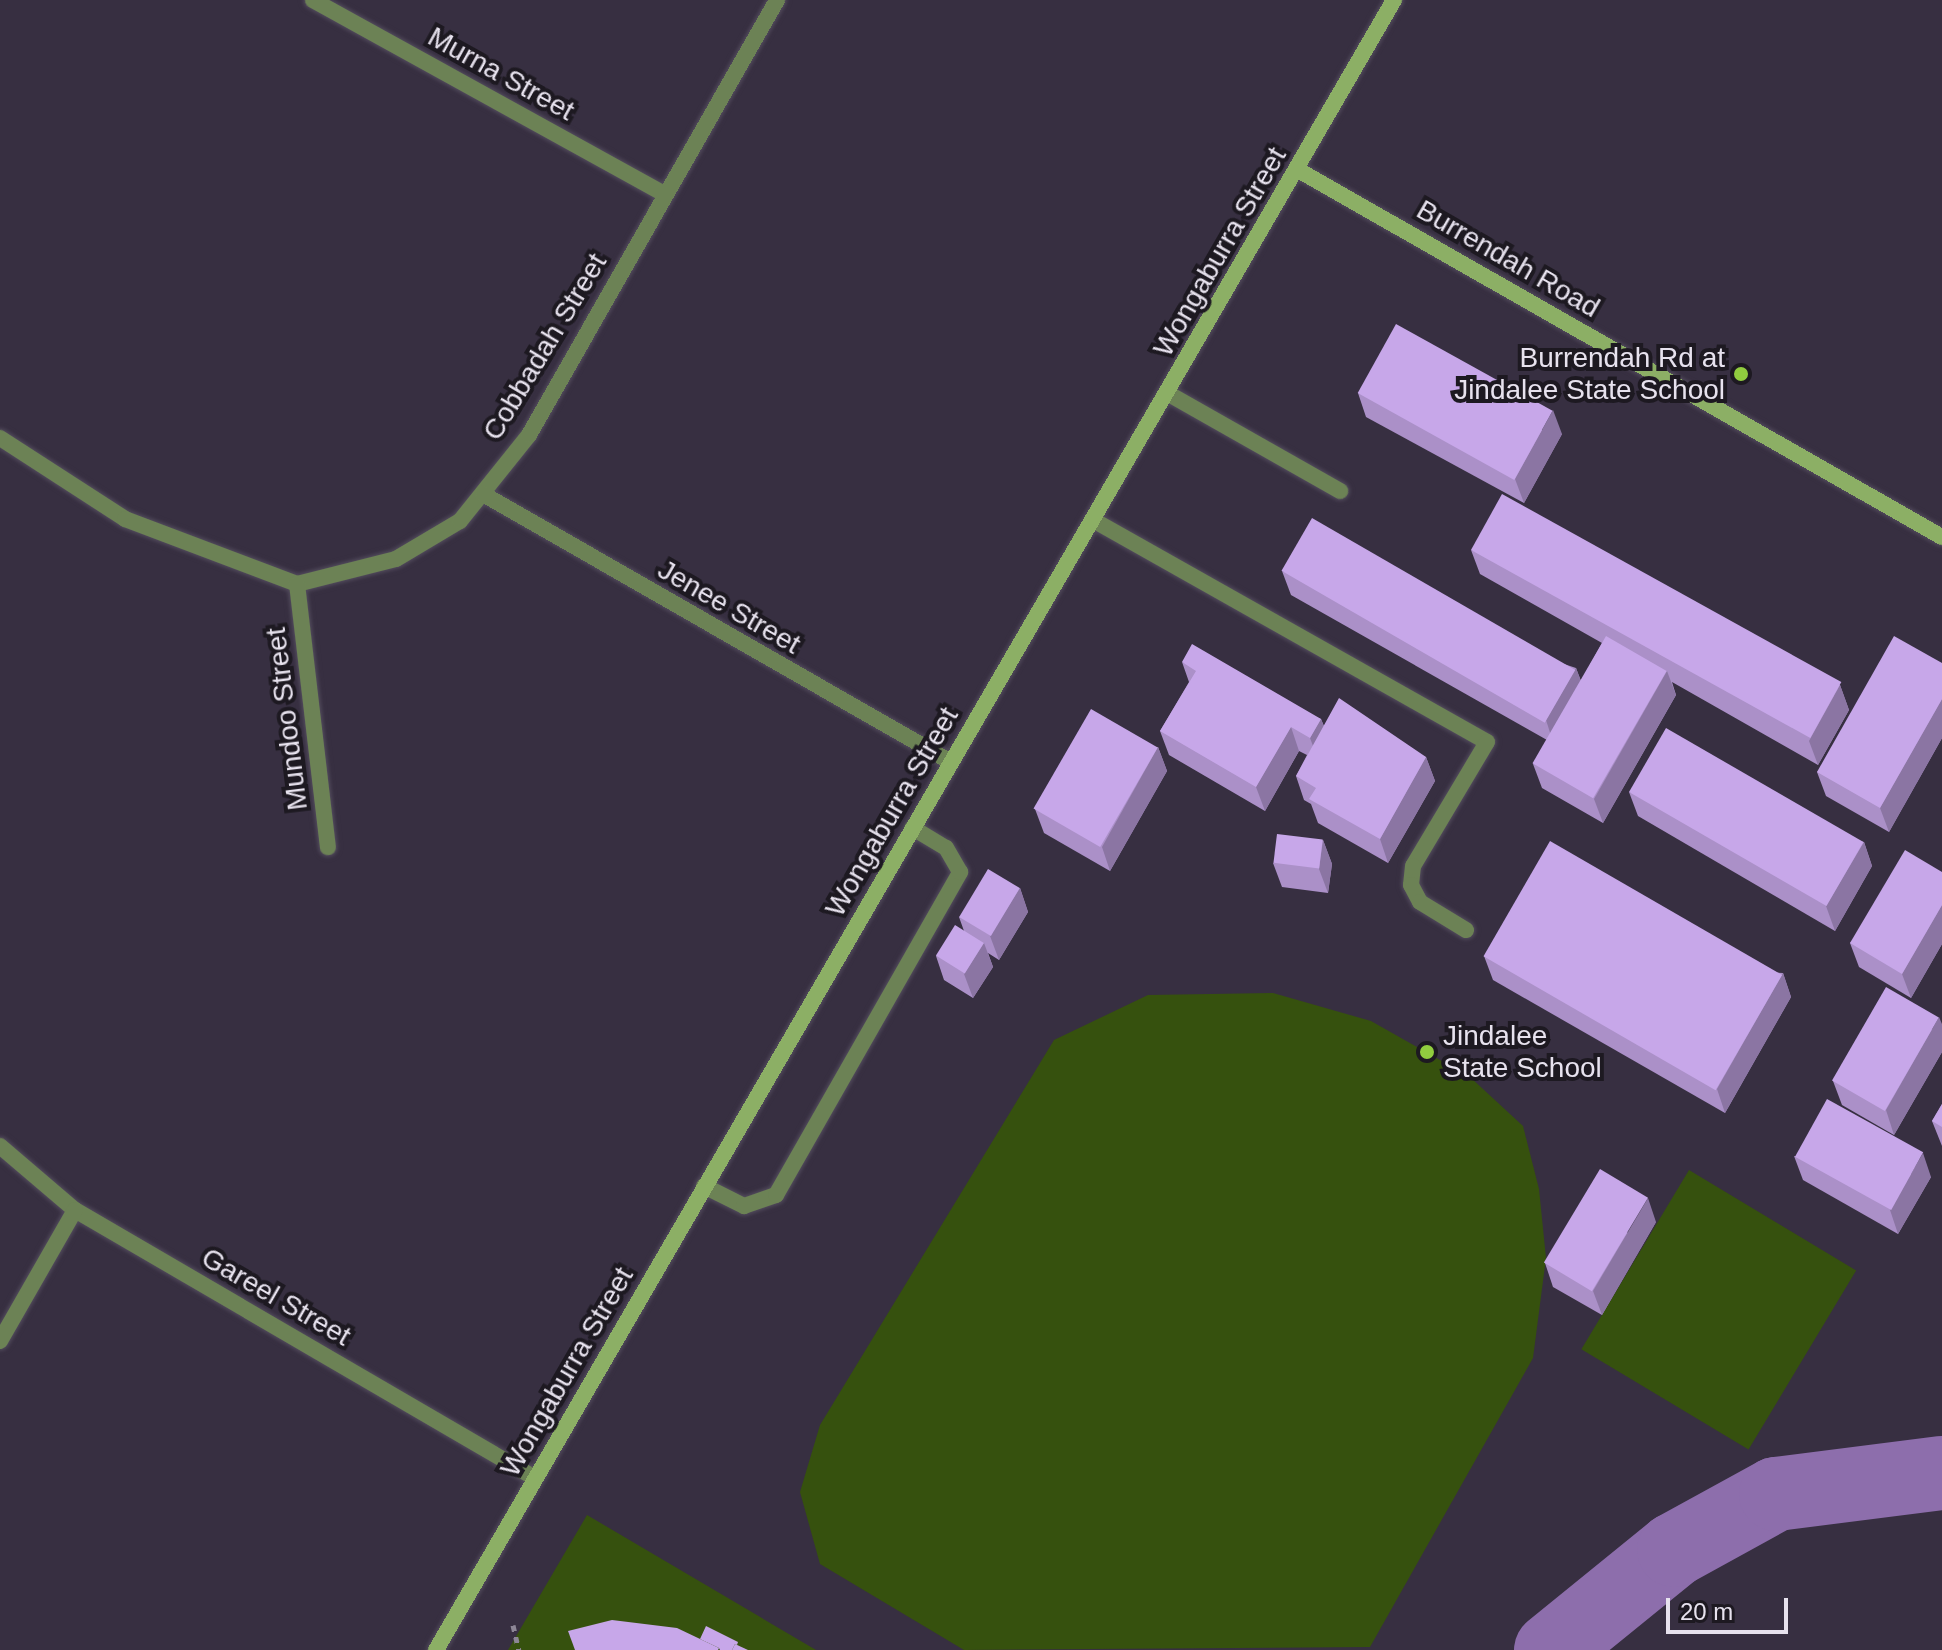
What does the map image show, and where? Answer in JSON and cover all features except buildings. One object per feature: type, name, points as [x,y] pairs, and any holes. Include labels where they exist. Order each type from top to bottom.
[{"type":"street","name":"Murna Street","points":[[313,0],[664,194]]},
{"type":"street","name":"Cobbadah Street","points":[[297,584],[396,559],[460,521],[483,494],[529,435],[777,0]]},
{"type":"street","name":"Wongaburra Street","points":[[436,1650],[1394,0]]},
{"type":"street","name":"Burrendah Road","points":[[1298,170],[1942,537]]},
{"type":"street","points":[[1167,393],[1340,491]]},
{"type":"street","points":[[0,438],[125,519],[297,584]]},
{"type":"street","name":"Jenee Street","points":[[483,494],[951,762]]},
{"type":"street","points":[[1093,520],[1487,742],[1413,866],[1411,885],[1420,902],[1466,930]]},
{"type":"street","name":"Mundoo Street","points":[[297,584],[328,847]]},
{"type":"street","points":[[704,1186],[744,1206],[776,1195],[960,872],[946,848],[913,828]]},
{"type":"street","name":"Gareel Street","points":[[0,1146],[75,1210],[535,1478]]},
{"type":"street","points":[[0,1341],[75,1210]]},
{"type":"path","points":[[513,1625],[519,1650]]},
{"type":"green space","points":[[1273,993],[1371,1021],[1470,1077],[1523,1126],[1539,1189],[1546,1258],[1533,1358],[1370,1647],[964,1650],[820,1564],[800,1492],[820,1425],[1054,1040],[1148,995]]},
{"type":"green space","points":[[1689,1170],[1856,1270],[1749,1450],[1581,1349]]},
{"type":"green space","points":[[587,1515],[816,1650],[508,1650]]},
{"type":"waterway","points":[[1551,1650],[1674,1550],[1776,1494],[1942,1473]]},
{"type":"place","name":"Burrendah Rd at Jindalee State School","points":[[1741,374]]},
{"type":"place","name":"Jindalee State School","points":[[1427,1052]]}]
